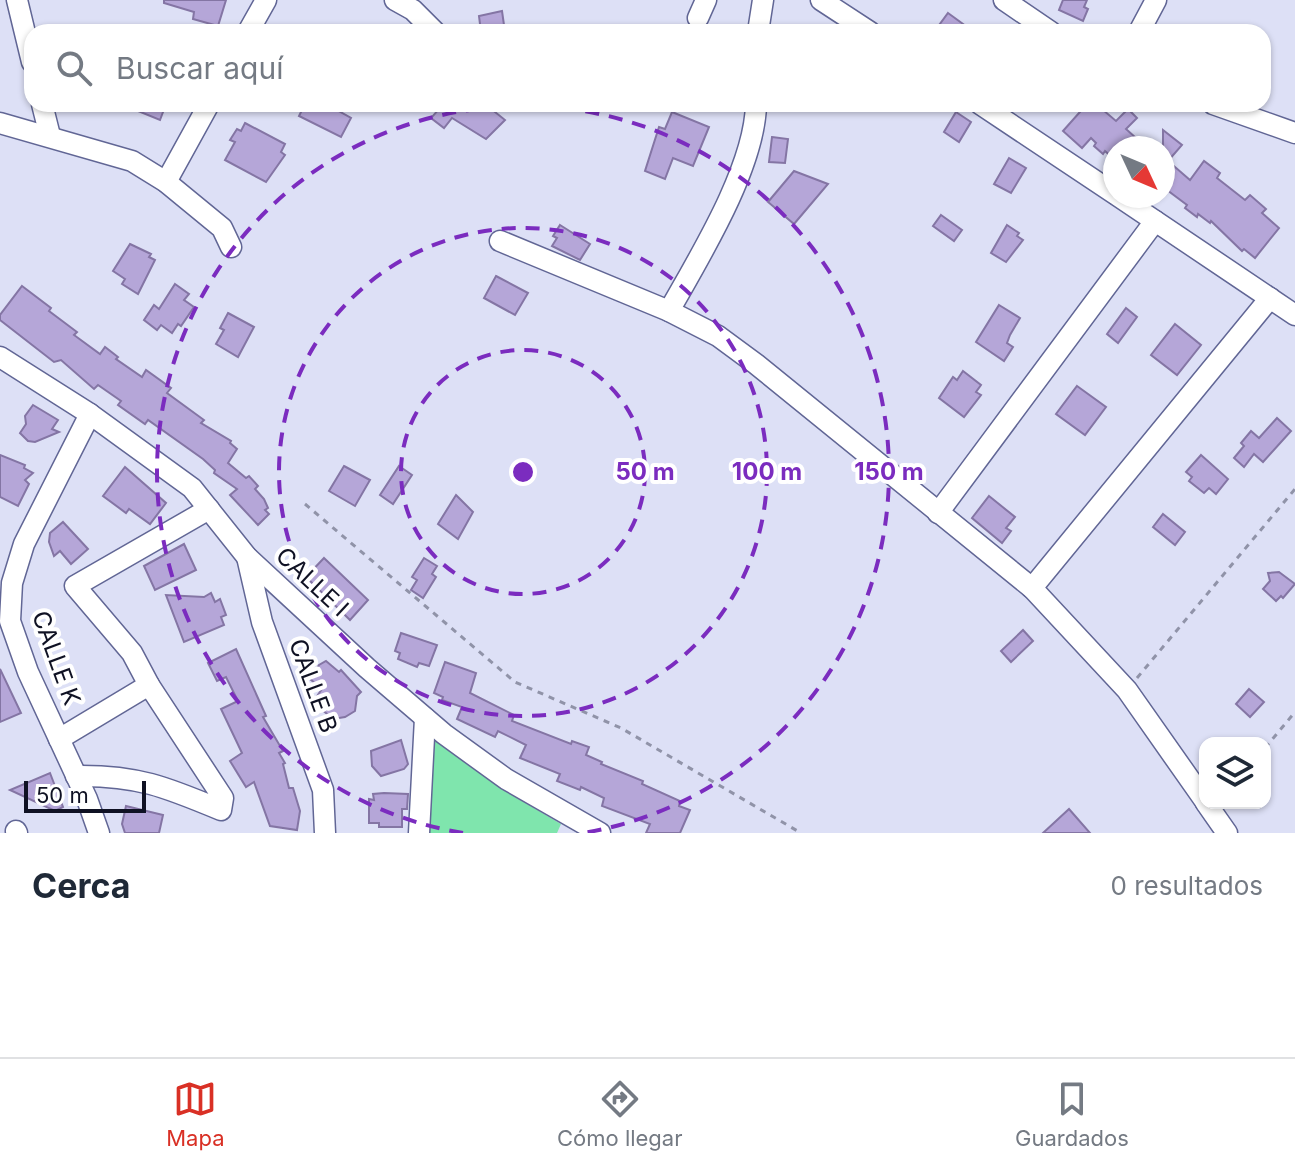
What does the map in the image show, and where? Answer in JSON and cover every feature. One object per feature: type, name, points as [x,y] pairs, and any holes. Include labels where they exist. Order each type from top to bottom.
[{"type":"street","points":[[17,0],[24,29]]},
{"type":"street","points":[[252,24],[266,0]]},
{"type":"street","points":[[395,0],[413,10],[427,24]]},
{"type":"street","points":[[759,24],[763,0]]},
{"type":"street","points":[[821,0],[858,24]]},
{"type":"street","points":[[1004,0],[1039,24]]},
{"type":"street","points":[[1143,24],[1156,0]]},
{"type":"street","points":[[44,112],[50,136]]},
{"type":"street","points":[[166,182],[205,112]]},
{"type":"street","points":[[669,311],[714,229],[739,172],[756,112]]},
{"type":"street","points":[[992,112],[1103,186]]},
{"type":"street","points":[[1236,112],[1295,133]]},
{"type":"street","points":[[0,123],[132,161],[166,182],[222,228],[231,247]]},
{"type":"street","points":[[1136,208],[1295,315]]},
{"type":"street","points":[[938,513],[1155,221]]},
{"type":"street","points":[[500,241],[669,311],[718,336],[756,364],[1032,588],[1127,690],[1199,792]]},
{"type":"street","points":[[1032,588],[1270,298]]},
{"type":"street","name":"CALLE I","points":[[0,357],[90,414],[192,488],[247,557],[425,718],[566,825],[600,833]]},
{"type":"street","name":"CALLE K","points":[[90,414],[24,544],[12,583],[10,621],[28,672],[99,833]]},
{"type":"street","points":[[76,776],[113,775],[159,784],[221,810],[223,798],[149,685],[132,653],[75,586],[209,509]]},
{"type":"street","name":"CALLE B","points":[[247,557],[262,622],[323,790],[325,833]]},
{"type":"street","points":[[59,739],[149,685]]},
{"type":"street","points":[[419,833],[425,718]]},
{"type":"street","points":[[1211,809],[1227,833]]},
{"type":"path","points":[[1127,690],[1295,489]]},
{"type":"path","points":[[305,504],[515,682],[621,728],[801,833]]},
{"type":"path","points":[[1271,741],[1295,712]]},
{"type":"green space","points":[[431,738],[500,788],[561,824],[557,833],[426,833]]},
{"type":"building","points":[[164,0],[226,0],[219,24],[193,19],[194,12],[164,3]]},
{"type":"building","points":[[1063,0],[1087,0],[1084,7],[1088,9],[1083,21],[1059,10]]},
{"type":"building","points":[[502,11],[504,24],[480,24],[479,16]]},
{"type":"building","points":[[948,13],[963,24],[940,24]]},
{"type":"building","points":[[140,112],[163,112],[160,120]]},
{"type":"building","points":[[301,112],[340,112],[351,118],[341,137],[299,116]]},
{"type":"building","points":[[436,112],[495,112],[505,120],[486,139],[452,118],[444,128],[431,118]]},
{"type":"building","points":[[672,112],[709,127],[693,166],[673,158],[665,179],[645,171],[659,127],[665,129]]},
{"type":"building","points":[[956,112],[971,122],[959,142],[944,132]]},
{"type":"building","points":[[1080,112],[1105,112],[1116,121],[1125,112],[1131,112],[1137,118],[1126,129],[1134,136],[1103,136],[1103,154],[1091,138],[1082,148],[1063,131]]},
{"type":"building","points":[[245,123],[285,144],[281,152],[285,155],[266,182],[225,160],[235,142],[230,140]]},
{"type":"building","points":[[772,137],[788,139],[785,163],[769,162]]},
{"type":"building","points":[[1175,139],[1182,145],[1175,153]]},
{"type":"building","points":[[1009,158],[1026,168],[1011,193],[994,184]]},
{"type":"building","points":[[1204,161],[1220,173],[1217,178],[1245,200],[1250,195],[1266,209],[1262,213],[1279,228],[1255,258],[1244,249],[1242,251],[1211,221],[1198,214],[1197,217],[1185,208],[1187,205],[1175,196],[1175,167],[1190,180]]},
{"type":"building","points":[[794,171],[828,184],[794,224],[768,202]]},
{"type":"building","points":[[941,215],[962,230],[954,241],[933,226]]},
{"type":"building","points":[[560,225],[590,244],[580,260],[552,246],[557,238],[553,236]]},
{"type":"building","points":[[1007,225],[1023,240],[1006,262],[991,253]]},
{"type":"building","points":[[130,244],[151,254],[149,257],[155,260],[138,294],[122,284],[125,279],[113,271]]},
{"type":"building","points":[[496,276],[528,293],[515,315],[484,298]]},
{"type":"building","points":[[175,284],[189,294],[184,300],[194,307],[172,333],[161,325],[157,330],[144,320],[154,305],[159,309]]},
{"type":"building","points":[[22,286],[77,332],[74,335],[100,354],[105,347],[142,377],[146,370],[171,388],[167,393],[204,420],[201,423],[231,441],[237,449],[228,463],[246,478],[249,476],[258,486],[255,489],[264,499],[268,508],[265,510],[269,514],[258,525],[230,495],[237,489],[214,473],[215,470],[203,459],[148,420],[145,424],[118,405],[121,401],[98,385],[94,389],[61,360],[54,362],[0,320],[0,315]]},
{"type":"building","points":[[999,305],[1020,318],[1007,343],[1013,347],[1004,361],[976,342]]},
{"type":"building","points":[[1126,308],[1137,317],[1118,343],[1107,334]]},
{"type":"building","points":[[228,313],[254,327],[238,357],[216,344],[224,330],[220,328]]},
{"type":"building","points":[[1175,324],[1201,345],[1177,375],[1151,355]]},
{"type":"building","points":[[963,371],[981,385],[976,392],[981,395],[964,417],[939,398],[953,377],[957,380]]},
{"type":"building","points":[[1077,386],[1106,407],[1085,435],[1056,414]]},
{"type":"building","points":[[33,405],[58,420],[52,429],[59,432],[35,442],[28,441],[20,433],[26,424],[25,416]]},
{"type":"building","points":[[1277,418],[1291,431],[1263,462],[1254,454],[1244,467],[1234,458],[1244,446],[1241,443],[1251,431],[1259,438]]},
{"type":"building","points":[[0,455],[25,465],[24,468],[33,473],[25,480],[29,484],[18,506],[0,497]]},
{"type":"building","points":[[1201,455],[1228,479],[1216,494],[1209,488],[1204,493],[1189,481],[1192,477],[1186,472]]},
{"type":"building","points":[[344,466],[370,480],[355,506],[329,491]]},
{"type":"building","points":[[399,466],[412,475],[393,504],[380,495]]},
{"type":"building","points":[[125,467],[166,503],[150,524],[129,509],[126,513],[103,496]]},
{"type":"building","points":[[456,495],[473,512],[458,539],[438,524]]},
{"type":"building","points":[[989,496],[1015,517],[1006,528],[1011,531],[1002,543],[972,518]]},
{"type":"building","points":[[1163,514],[1185,532],[1175,545],[1153,527]]},
{"type":"building","points":[[63,522],[88,549],[71,564],[60,551],[54,556],[49,542],[50,533]]},
{"type":"building","points":[[184,544],[196,570],[155,590],[144,566]]},
{"type":"building","points":[[324,558],[368,600],[350,620],[306,577]]},
{"type":"building","points":[[424,558],[437,566],[432,574],[436,577],[423,598],[411,590],[417,580],[412,577]]},
{"type":"building","points":[[1279,572],[1295,584],[1283,598],[1281,596],[1276,601],[1263,589],[1270,581],[1268,573]]},
{"type":"building","points":[[211,593],[215,602],[220,599],[226,615],[221,617],[224,625],[184,642],[166,595],[204,597]]},
{"type":"building","points":[[1023,630],[1033,641],[1011,662],[1001,651]]},
{"type":"building","points":[[401,633],[437,645],[429,666],[419,663],[417,667],[398,659],[400,653],[395,651]]},
{"type":"building","points":[[236,649],[266,716],[263,717],[283,751],[279,753],[285,763],[289,788],[293,788],[300,811],[297,830],[270,826],[254,782],[246,787],[230,761],[242,753],[221,709],[238,701],[226,677],[217,681],[208,663]]},
{"type":"building","points":[[326,661],[339,672],[341,670],[361,692],[357,696],[355,711],[345,717],[333,719],[320,708],[324,702],[317,696],[322,689],[310,679],[319,665]]},
{"type":"building","points":[[445,662],[476,673],[470,693],[514,715],[512,721],[571,744],[572,741],[589,747],[586,755],[601,764],[643,781],[642,784],[680,801],[679,806],[690,810],[680,833],[646,833],[650,824],[602,806],[604,798],[581,787],[580,790],[557,781],[560,774],[520,758],[526,745],[498,731],[495,737],[457,719],[462,707],[442,700],[443,697],[434,693]]},
{"type":"building","points":[[0,669],[21,713],[0,722]]},
{"type":"building","points":[[1249,689],[1264,702],[1250,717],[1236,704]]},
{"type":"building","points":[[401,740],[408,764],[404,769],[381,776],[372,766],[371,751]]},
{"type":"building","points":[[50,773],[63,807],[55,811],[10,790]]},
{"type":"building","points":[[373,794],[408,794],[407,809],[402,809],[402,827],[379,827],[379,823],[369,823],[369,799],[374,800]]},
{"type":"building","points":[[126,806],[163,815],[159,833],[125,833],[122,824]]},
{"type":"building","points":[[1069,809],[1090,833],[1043,833]]}]
